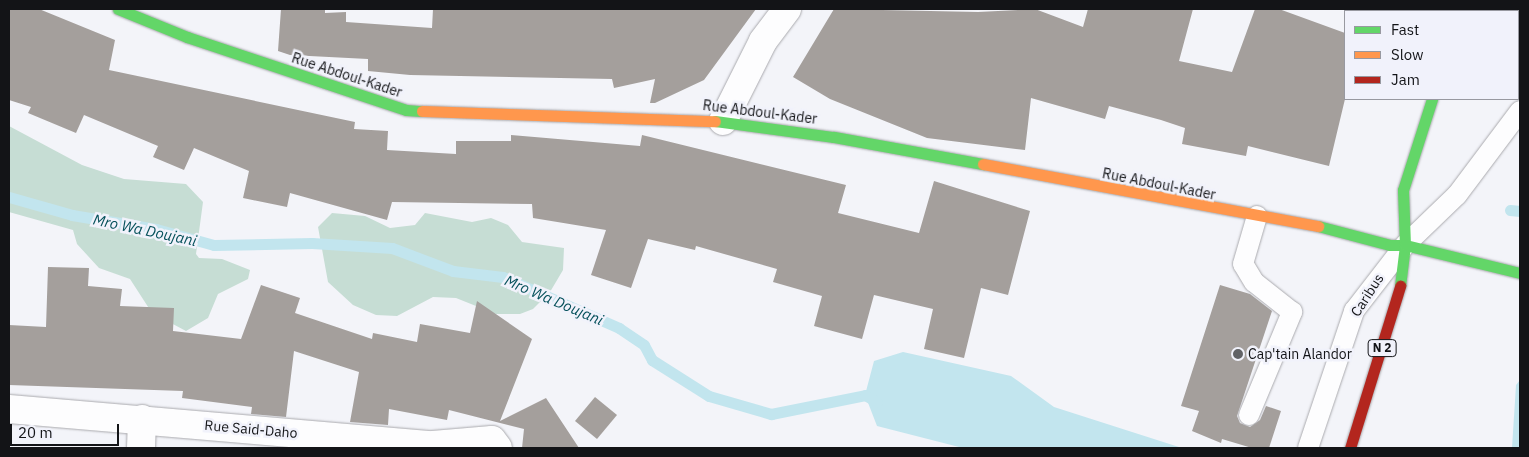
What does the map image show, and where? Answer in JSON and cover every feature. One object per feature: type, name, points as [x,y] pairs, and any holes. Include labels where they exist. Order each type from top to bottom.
[{"type":"street","name":"Rue Abdoul-Kader","points":[[118,9],[187,37],[406,110],[723,121],[834,137],[1405,245],[1520,273]]},
{"type":"street","points":[[723,121],[763,41],[787,9]]},
{"type":"street","points":[[1405,245],[1403,190],[1432,100]]},
{"type":"street","name":"N 2","points":[[1350,448],[1399,292],[1405,245]]},
{"type":"street","name":"Rue Said-Daho","points":[[9,409],[433,445],[495,444]]},
{"type":"street","points":[[141,448],[142,419]]},
{"type":"lane","name":"Caribus","points":[[1308,448],[1354,311],[1405,245],[1457,195],[1520,111]]},
{"type":"lane","points":[[1249,415],[1292,312],[1254,282],[1243,264],[1257,216]]},
{"type":"green space","points":[[9,126],[82,165],[124,179],[186,184],[203,202],[196,254],[199,258],[222,259],[250,270],[248,279],[218,294],[208,318],[186,331],[152,313],[130,279],[99,268],[77,244],[73,230],[9,212]]},
{"type":"green space","points":[[332,213],[365,216],[390,228],[415,225],[425,213],[472,222],[491,218],[508,225],[522,242],[564,248],[563,270],[550,292],[533,309],[520,314],[496,314],[456,298],[433,297],[397,316],[376,315],[353,305],[328,282],[318,227]]},
{"type":"water","points":[[903,352],[1011,376],[1054,407],[1182,448],[963,448],[877,426],[865,395],[874,361]]},
{"type":"water","points":[[1520,380],[1520,448],[1512,448],[1516,385]]},
{"type":"building","points":[[9,9],[39,9],[115,40],[109,70],[355,122],[354,129],[388,131],[387,150],[456,154],[456,141],[511,141],[511,135],[640,146],[642,135],[846,185],[838,213],[919,233],[934,181],[1030,211],[1008,295],[981,288],[964,358],[924,349],[933,309],[874,295],[862,339],[814,326],[822,296],[773,282],[777,269],[696,246],[695,250],[648,239],[631,288],[591,275],[606,230],[533,218],[532,204],[392,202],[387,220],[290,193],[287,207],[243,198],[249,171],[194,148],[184,170],[153,157],[158,146],[84,115],[76,133],[28,113],[31,107],[9,100]]},
{"type":"building","points":[[281,9],[325,9],[325,13],[346,12],[346,22],[432,28],[433,9],[756,9],[704,80],[655,103],[650,103],[655,79],[614,88],[612,79],[410,75],[368,71],[368,59],[290,55],[278,51]]},
{"type":"building","points":[[834,9],[978,12],[1035,9],[1083,27],[1088,9],[1193,9],[1179,61],[1232,72],[1255,9],[1279,9],[1344,33],[1345,100],[1329,166],[1248,146],[1246,156],[1182,144],[1185,128],[1161,120],[1109,106],[1105,119],[1031,98],[1025,150],[927,138],[830,99],[793,77]]},
{"type":"building","points":[[48,267],[89,268],[88,286],[122,289],[120,306],[174,308],[173,331],[241,339],[261,285],[300,298],[295,313],[372,339],[373,333],[417,342],[420,324],[470,333],[477,301],[532,339],[500,421],[546,398],[579,448],[522,448],[524,429],[449,410],[447,420],[389,409],[388,425],[350,422],[359,372],[294,351],[286,417],[251,414],[252,407],[182,398],[183,391],[9,385],[9,325],[46,327]]},
{"type":"building","points":[[1220,285],[1250,294],[1272,311],[1237,416],[1240,423],[1250,427],[1260,420],[1266,406],[1281,411],[1269,448],[1252,448],[1222,439],[1221,443],[1192,431],[1199,411],[1181,406]]},
{"type":"building","points":[[595,397],[617,415],[597,439],[575,421]]},
{"type":"waterway","name":"Mro Wa Doujani","points":[[9,197],[72,215],[156,229],[214,245],[312,243],[392,248],[453,271],[503,277],[619,328],[644,345],[652,360],[709,396],[771,414],[865,395],[877,402]]},
{"type":"waterway","points":[[1510,210],[1520,211]]},
{"type":"traffic: fast","points":[[118,9],[187,37],[406,110],[422,111]]},
{"type":"traffic: fast","points":[[1318,226],[1390,245],[1405,245],[1403,190],[1432,100]]},
{"type":"traffic: fast","points":[[715,121],[834,137],[983,164]]},
{"type":"traffic: fast","points":[[1400,286],[1405,245],[1520,273]]},
{"type":"traffic: slow","points":[[422,111],[715,121]]},
{"type":"traffic: slow","points":[[983,164],[1318,226]]},
{"type":"traffic: jam","points":[[1350,448],[1400,286]]},
{"type":"place","name":"Cap'tain Alandor","points":[[1238,354]]}]
